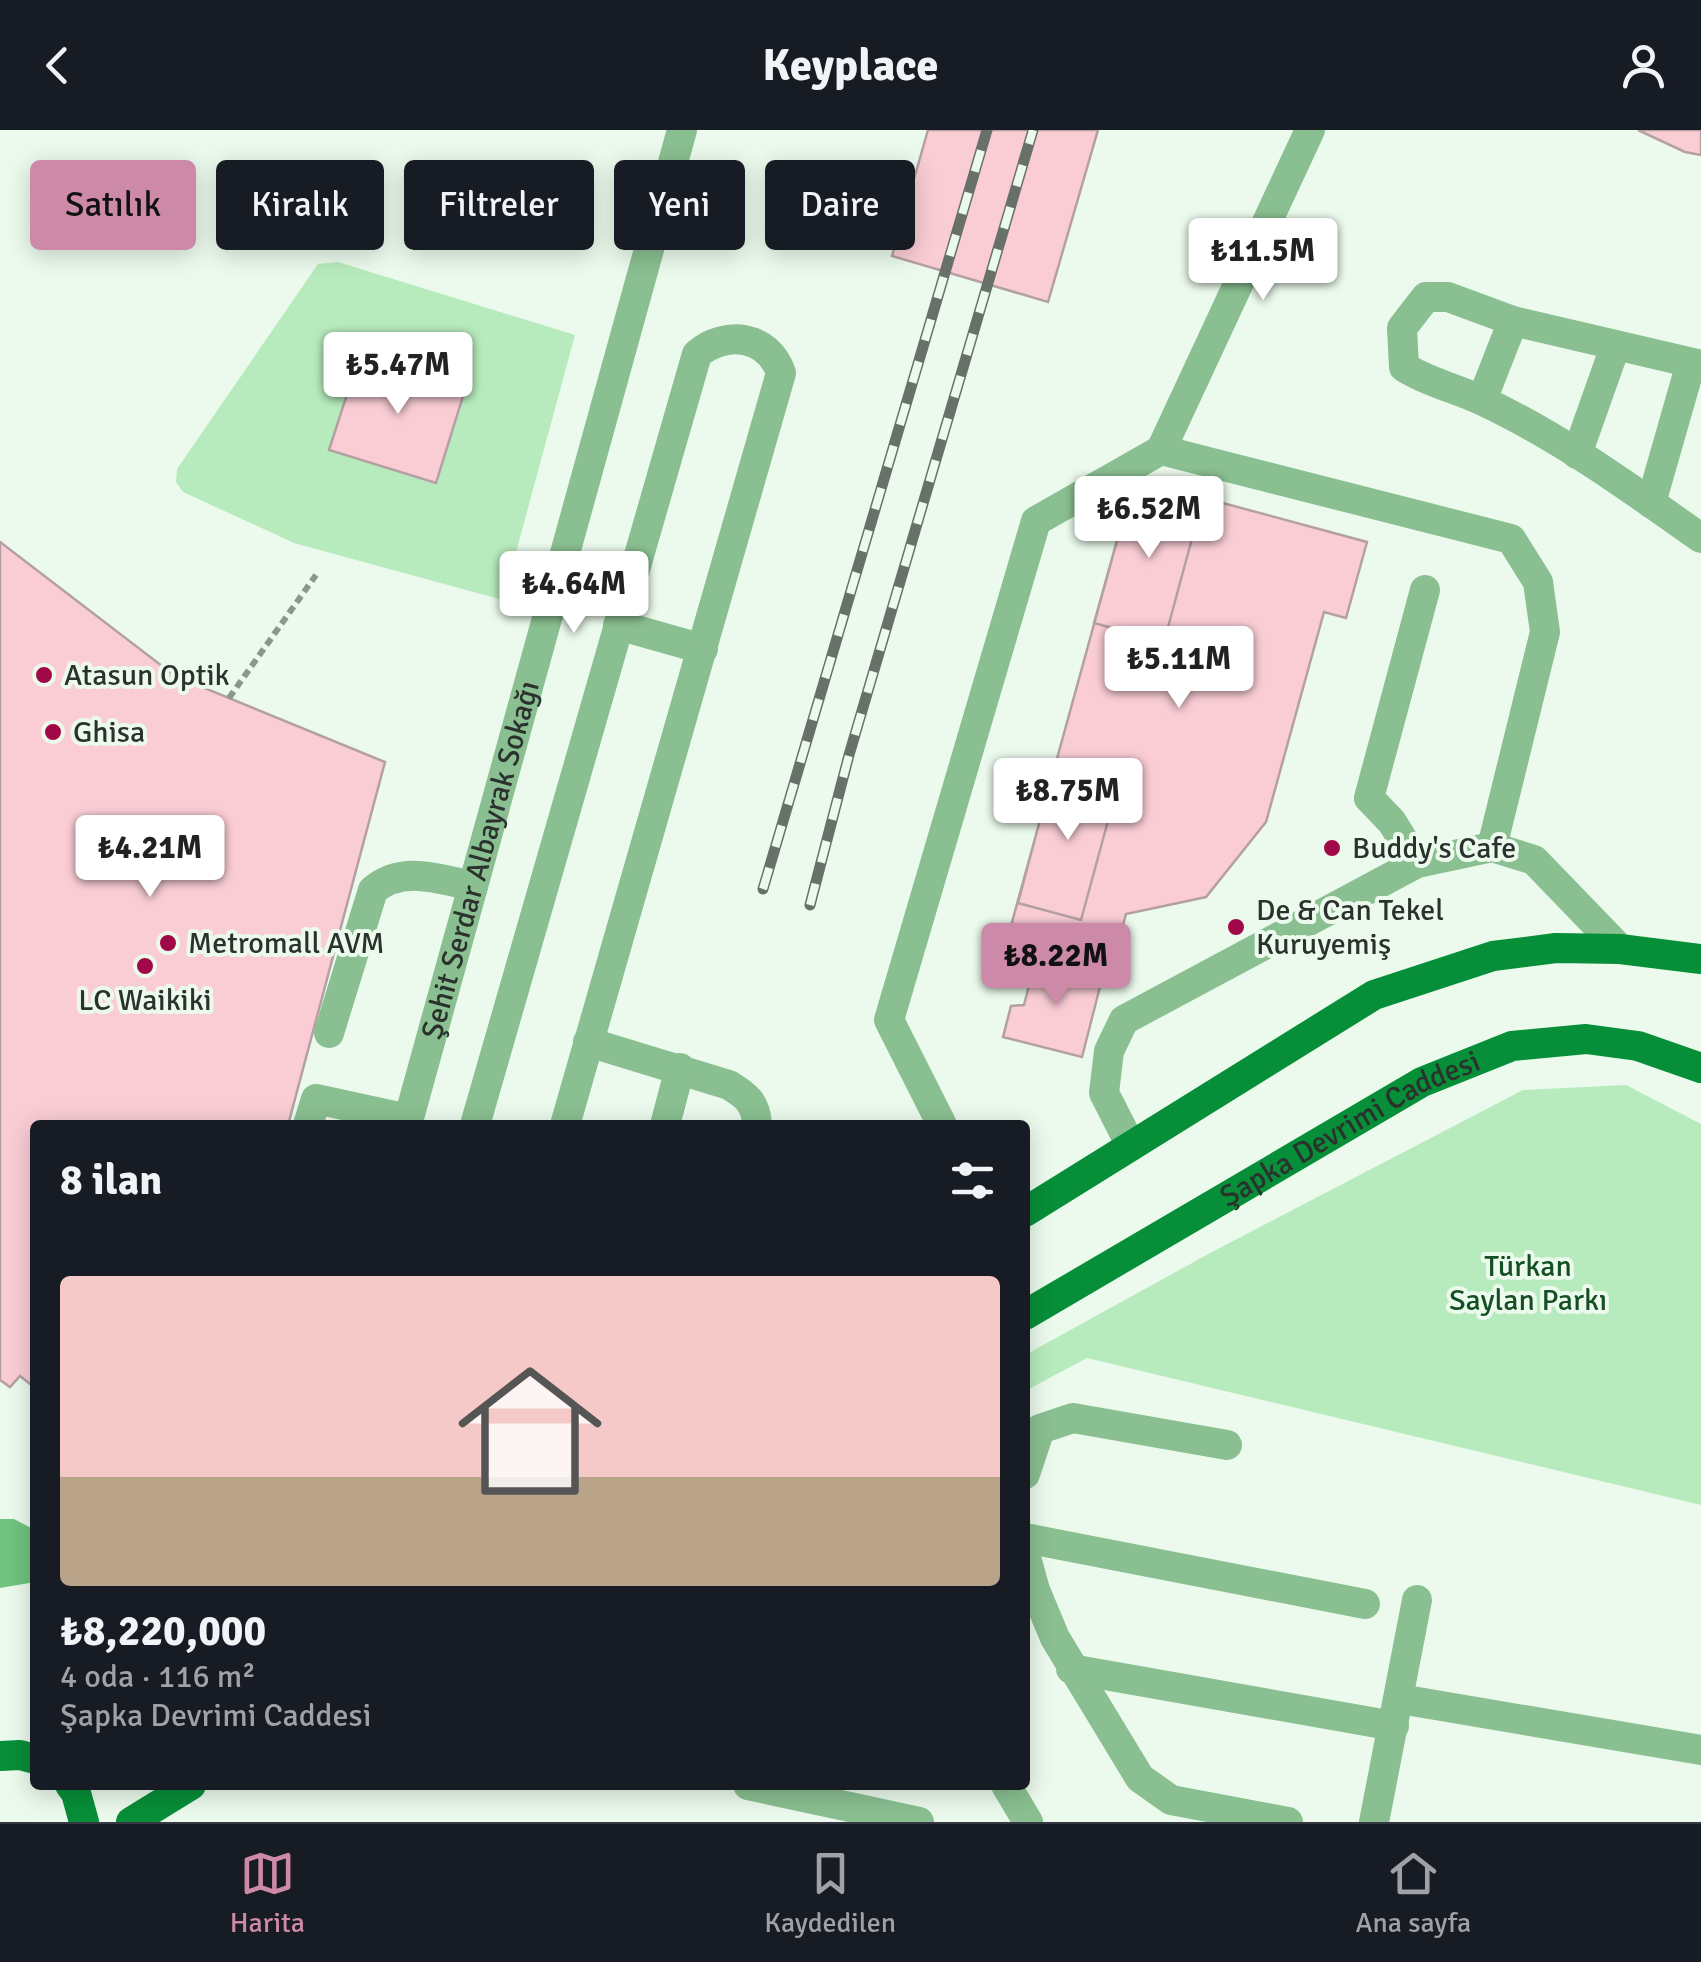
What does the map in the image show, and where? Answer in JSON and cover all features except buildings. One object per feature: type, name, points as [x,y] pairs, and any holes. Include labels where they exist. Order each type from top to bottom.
[{"type":"main road","points":[[1030,1209],[1374,996],[1494,956],[1556,948],[1701,959]]},
{"type":"main road","name":"Şapka Devrimi Caddesi","points":[[1030,1312],[1422,1082],[1512,1046],[1586,1040],[1638,1046],[1701,1068]]},
{"type":"main road","points":[[74,1790],[84,1822]]},
{"type":"main road","points":[[131,1822],[182,1790]]},
{"type":"street","name":"Şehit Serdar Albayrak Sokağı","points":[[408,1120],[682,130]]},
{"type":"street","points":[[939,1120],[889,1020],[1036,522],[1161,450],[1310,130]]},
{"type":"street","points":[[1651,503],[1696,364],[1513,321],[1448,297],[1426,298],[1402,328],[1404,367],[1424,380],[1482,400],[1577,454],[1701,538]]},
{"type":"street","points":[[1482,400],[1513,321]]},
{"type":"street","points":[[476,1120],[696,354],[712,341],[729,337],[758,346],[776,358],[781,373],[566,1120]]},
{"type":"street","points":[[1577,454],[1615,347]]},
{"type":"street","points":[[1161,450],[1511,539],[1538,582],[1545,632],[1492,847]]},
{"type":"street","points":[[1416,863],[1392,822],[1369,798],[1425,590]]},
{"type":"street","points":[[618,625],[703,649]]},
{"type":"street","points":[[1130,1146],[1104,1093],[1109,1051],[1124,1020],[1416,863],[1492,847],[1534,860],[1620,950]]},
{"type":"street","points":[[329,1034],[374,890],[386,879],[410,874],[473,886]]},
{"type":"street","points":[[588,1042],[729,1085],[746,1095],[756,1109],[757,1120]]},
{"type":"street","points":[[666,1120],[680,1068]]},
{"type":"street","points":[[310,1120],[316,1099],[399,1120]]},
{"type":"street","points":[[1030,1459],[1040,1429],[1072,1418],[1227,1445]]},
{"type":"street","points":[[1030,1539],[1365,1604]]},
{"type":"street","points":[[1030,1572],[1072,1668],[1140,1778],[1171,1800],[1288,1822]]},
{"type":"street","points":[[1374,1822],[1417,1600]]},
{"type":"street","points":[[1072,1668],[1701,1750]]},
{"type":"street","points":[[771,1790],[918,1822]]},
{"type":"street","points":[[1009,1790],[1028,1822]]},
{"type":"path","points":[[229,698],[316,574]]},
{"type":"green space","points":[[338,262],[575,335],[503,600],[294,543],[183,492],[176,482],[177,469],[318,264]]},
{"type":"green space","name":"Türkan Saylan Parkı","points":[[1626,1085],[1701,1124],[1701,1505],[1087,1358],[1030,1388],[1030,1352],[1212,1252],[1523,1090]]},
{"type":"shaded area","points":[[0,1519],[14,1519],[30,1527],[30,1583],[0,1588]]},
{"type":"railway","points":[[763,889],[987,130]]},
{"type":"railway","points":[[810,905],[849,755],[1033,130]]},
{"type":"place","name":"Atasun Optik","points":[[44,675]]},
{"type":"place","name":"Ghisa","points":[[53,732]]},
{"type":"place","name":"Buddy's Cafe","points":[[1332,848]]},
{"type":"place","name":"De & Can Tekel Kuruyemiş","points":[[1236,927]]},
{"type":"place","name":"Metromall AVM","points":[[168,943]]},
{"type":"place","name":"LC Waikiki","points":[[145,966]]}]
